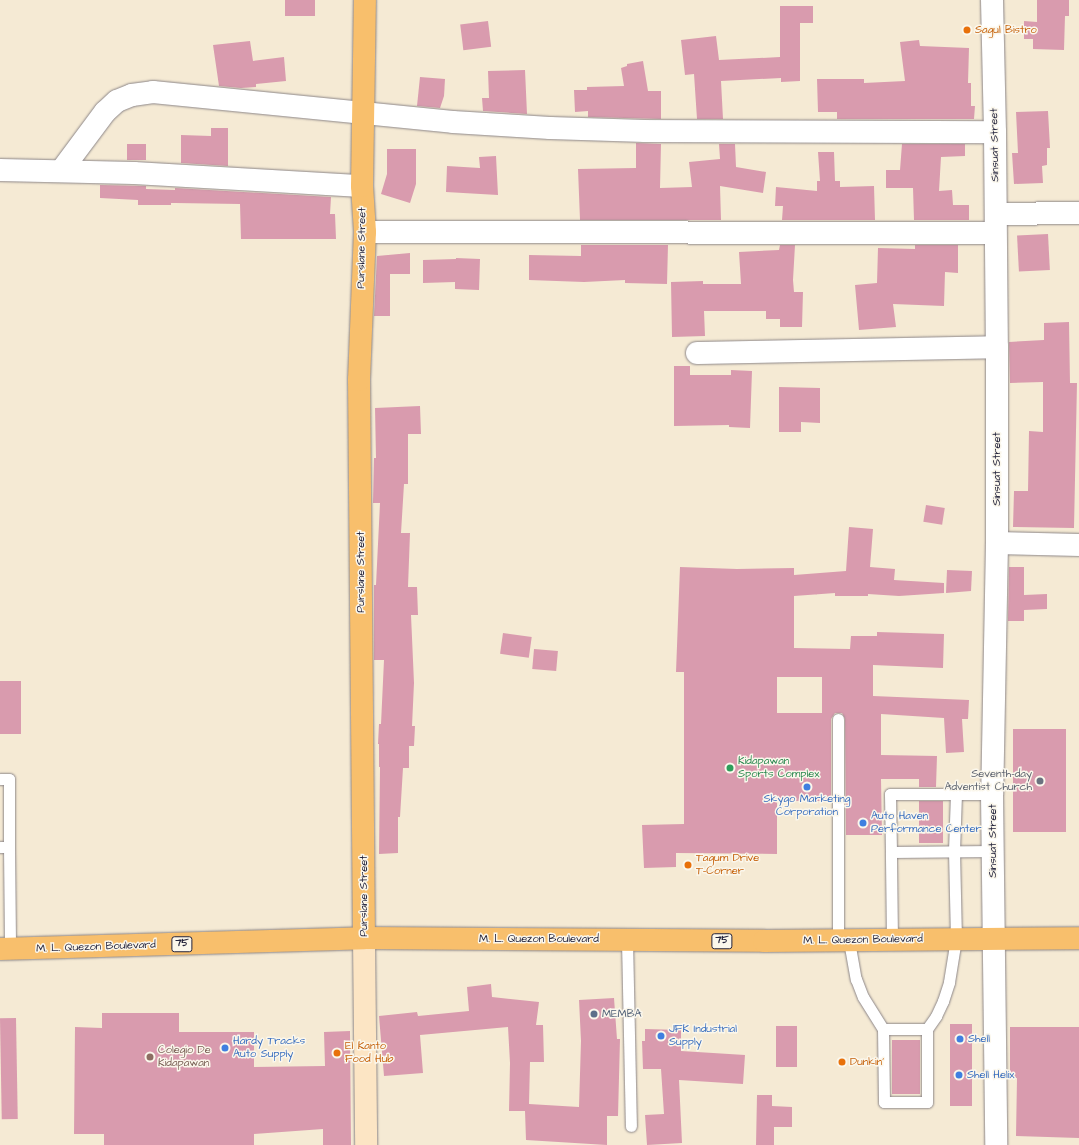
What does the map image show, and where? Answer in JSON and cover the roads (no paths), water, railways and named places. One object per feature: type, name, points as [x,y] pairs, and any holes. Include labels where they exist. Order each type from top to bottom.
[{"type":"main road","name":"Purslane Street","points":[[364,938],[359,380],[365,232],[362,186],[365,0]]},
{"type":"main road","name":"M. L. Quezon Boulevard","points":[[5,949],[364,938],[843,941],[1079,938]]},
{"type":"street","name":"Sinsuat Street","points":[[992,0],[997,347],[997,543],[992,794],[994,851],[992,938],[996,1145]]},
{"type":"street","points":[[61,171],[106,112],[117,101],[132,95],[153,92],[453,122],[550,128],[653,131],[995,132]]},
{"type":"street","points":[[0,170],[134,173],[362,186]]},
{"type":"street","points":[[365,232],[995,223],[1079,213]]},
{"type":"street","points":[[698,353],[997,347]]},
{"type":"street","points":[[997,543],[1079,544]]},
{"type":"street","name":"Purslane Street","points":[[364,938],[366,1145]]},
{"type":"lane","points":[[838,719],[843,941],[863,997],[884,1029],[884,1102],[927,1102],[927,1029],[944,1001],[950,982],[956,939],[954,851],[956,794]]},
{"type":"lane","points":[[0,779],[8,779],[4,847],[5,949]]},
{"type":"lane","points":[[892,940],[890,794],[992,794]]},
{"type":"lane","points":[[891,852],[994,851]]},
{"type":"lane","points":[[627,940],[631,1126]]},
{"type":"lane","points":[[884,1029],[927,1029]]},
{"type":"place","name":"Sagul Bistro","points":[[967,30]]},
{"type":"place","name":"Kidapawan Sports Complex","points":[[730,768]]},
{"type":"place","name":"Seventh-day Adventist Church","points":[[1040,781]]},
{"type":"place","name":"Skygo Marketing Corporation","points":[[807,787]]},
{"type":"place","name":"Auto Haven Performance Center","points":[[863,823]]},
{"type":"place","name":"Tagum Drive T-Corner","points":[[688,865]]},
{"type":"place","name":"MEMBA","points":[[594,1014]]},
{"type":"place","name":"JFK Industrial Supply","points":[[661,1036]]},
{"type":"place","name":"Shell","points":[[960,1039]]},
{"type":"place","name":"Hardy Tracks Auto Supply","points":[[225,1048]]},
{"type":"place","name":"El Kanto Food Hub","points":[[337,1053]]},
{"type":"place","name":"Colegio De Kidapawan","points":[[150,1057]]},
{"type":"place","name":"Dunkin'","points":[[842,1062]]},
{"type":"place","name":"Shell Helix","points":[[959,1075]]}]
